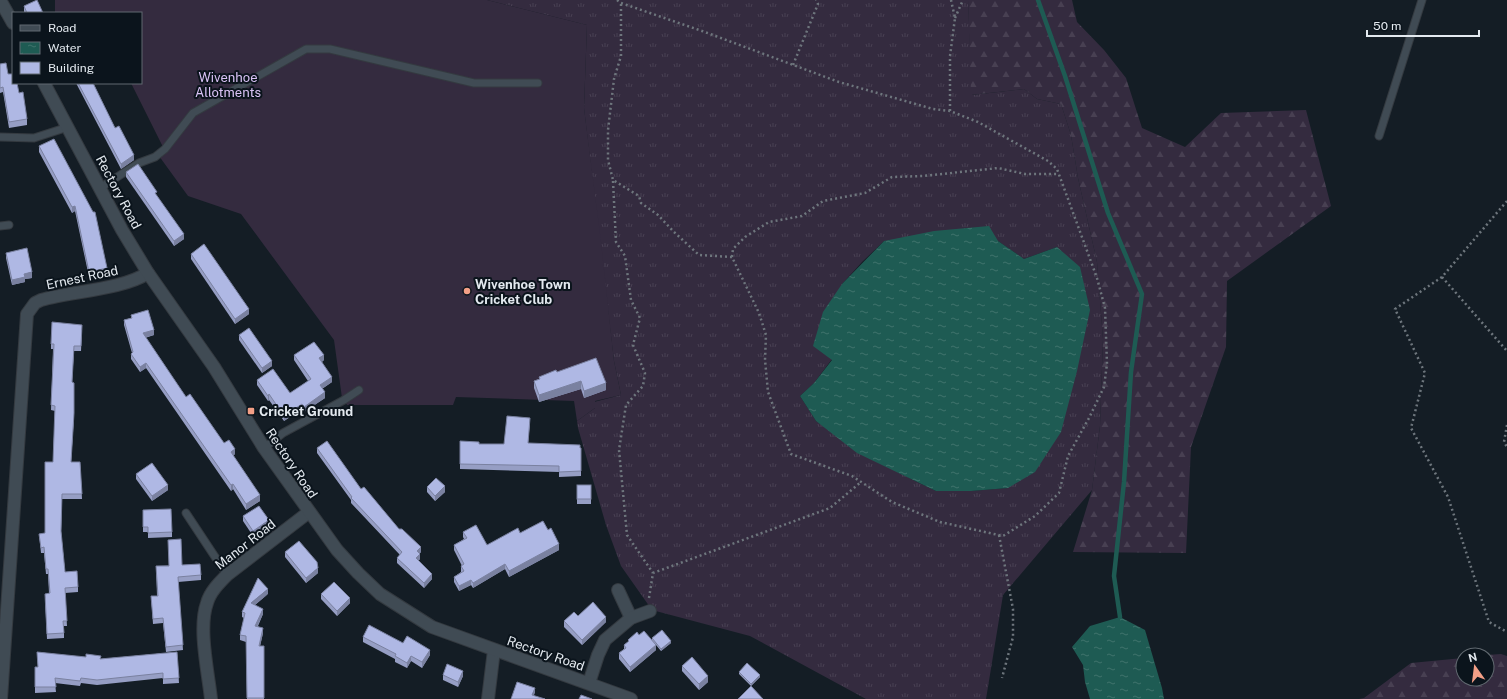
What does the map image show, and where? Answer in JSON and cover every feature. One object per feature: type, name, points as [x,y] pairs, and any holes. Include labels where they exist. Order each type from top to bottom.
[{"type":"street","points":[[0,0],[12,21]]},
{"type":"street","name":"Rectory Road","points":[[45,84],[122,230],[148,273],[214,366],[264,448],[337,550],[358,573],[380,594],[432,627],[631,699]]},
{"type":"street","name":"Ernest Road","points":[[1,699],[27,314],[35,303],[41,300],[118,284],[141,278],[148,273]]},
{"type":"street","name":"Manor Road","points":[[211,699],[202,626],[207,602],[217,585],[227,575],[309,512]]},
{"type":"street","points":[[618,590],[631,618]]},
{"type":"street","points":[[589,683],[598,655],[605,640],[631,618],[650,611]]},
{"type":"street","points":[[488,699],[494,650]]},
{"type":"lane","points":[[1379,136],[1422,0]]},
{"type":"lane","points":[[100,188],[139,163],[155,157],[164,149],[193,113],[306,50],[330,49],[474,82],[538,83]]},
{"type":"lane","points":[[0,138],[34,138],[68,127]]},
{"type":"lane","points":[[0,226],[9,225]]},
{"type":"lane","points":[[264,448],[283,433],[344,400],[359,390]]},
{"type":"lane","points":[[186,513],[227,575]]},
{"type":"path","points":[[617,0],[621,3],[702,31],[839,82],[933,109],[950,110],[978,122],[1048,161],[1057,169],[1059,174],[1096,278],[1105,308],[1106,364],[1104,387],[1068,456],[1059,492],[1035,516],[1004,536],[940,522],[892,502],[852,476],[791,454],[768,392],[765,360],[766,335],[759,313],[732,257],[733,249],[745,237],[769,222],[802,216],[823,200],[865,193],[892,177],[923,176],[998,168],[1025,174],[1059,174]]},
{"type":"path","points":[[793,65],[818,4],[816,0]]},
{"type":"path","points":[[951,0],[955,18]]},
{"type":"path","points":[[950,110],[950,56],[955,18],[963,0]]},
{"type":"path","points":[[621,3],[620,56],[614,79],[608,130],[608,160],[613,180],[616,242],[625,256],[631,300],[640,318],[633,345],[645,373],[643,386],[626,405],[619,450],[627,534],[653,573],[649,598],[650,611]]},
{"type":"path","points":[[613,180],[639,196],[641,203],[658,216],[699,255],[732,257]]},
{"type":"path","points":[[1507,201],[1485,229],[1442,277],[1395,309],[1425,373],[1411,428],[1448,497],[1490,622],[1507,632]]},
{"type":"path","points":[[1442,277],[1507,351]]},
{"type":"path","points":[[1507,425],[1504,442],[1507,447]]},
{"type":"path","points":[[653,573],[830,508],[861,482]]},
{"type":"path","points":[[999,535],[1013,609],[1013,637],[1002,678]]},
{"type":"green space","name":"Wivenhoe Allotments","points":[[55,0],[487,0],[587,25],[584,108],[614,361],[621,395],[595,401],[595,408],[577,421],[574,401],[456,397],[453,405],[347,405],[342,398],[334,340],[241,214],[188,196],[159,156],[164,149],[132,84],[142,84],[142,12],[55,12]]},
{"type":"green space","points":[[487,0],[968,0],[972,95],[1024,89],[1037,99],[1061,104],[1071,135],[1078,178],[1097,262],[1103,339],[1100,426],[1092,490],[1003,595],[986,699],[866,699],[750,636],[652,610],[621,566],[606,525],[577,421],[595,408],[594,402],[621,395],[614,361],[584,108],[587,25]],"holes":[[[884,241],[998,241],[1024,259],[1057,247],[1008,488],[971,491],[936,491],[911,479],[816,421],[800,396],[814,383],[832,359],[842,284]]]},
{"type":"green space","points":[[968,0],[1072,0],[1077,22],[1104,50],[1126,78],[1142,128],[1185,147],[1221,113],[1306,110],[1331,206],[1227,281],[1226,347],[1191,447],[1186,553],[1073,552],[1092,490],[1100,426],[1103,339],[1097,262],[1078,178],[1071,135],[1061,104],[1037,99],[1024,89],[971,95]]},
{"type":"green space","points":[[1495,654],[1501,654],[1507,656],[1507,699],[1359,699],[1364,698],[1411,663],[1455,659],[1455,687],[1495,687]]},
{"type":"water","points":[[989,226],[998,241],[1024,259],[1057,247],[1080,267],[1090,310],[1077,371],[1061,432],[1035,472],[1008,488],[971,491],[936,491],[857,453],[816,421],[800,396],[814,383],[832,360],[813,346],[823,312],[842,284],[884,241],[934,231]]},
{"type":"water","points":[[1120,617],[1145,630],[1164,699],[1090,699],[1085,682],[1083,665],[1072,647],[1090,626]]},
{"type":"building","points":[[37,0],[43,12],[27,12],[24,6]]},
{"type":"building","points":[[6,63],[8,74],[12,74],[12,84],[17,84],[19,93],[23,92],[27,119],[9,122],[3,87],[0,88],[0,64]]},
{"type":"building","points":[[79,84],[93,84],[115,128],[119,126],[134,155],[121,164]]},
{"type":"building","points":[[54,139],[93,212],[95,212],[107,268],[89,272],[75,206],[72,207],[39,146]]},
{"type":"building","points":[[138,164],[157,192],[155,193],[184,234],[174,241],[126,172]]},
{"type":"building","points":[[204,244],[249,309],[235,319],[191,254]]},
{"type":"building","points":[[27,248],[32,272],[24,274],[25,277],[12,280],[6,253]]},
{"type":"building","points":[[148,310],[154,330],[143,333],[186,397],[190,394],[224,443],[229,440],[235,449],[231,452],[260,495],[246,504],[233,484],[231,485],[146,363],[140,367],[131,354],[133,352],[124,320],[132,318],[131,315]]},
{"type":"building","points":[[52,322],[82,325],[81,346],[74,346],[72,382],[74,383],[74,413],[71,462],[80,462],[82,494],[62,494],[61,531],[65,572],[77,571],[78,587],[65,588],[67,621],[63,621],[64,633],[47,634],[45,594],[50,593],[44,547],[41,548],[39,534],[45,533],[45,462],[53,462],[55,406],[51,405],[54,344],[51,344]]},
{"type":"building","points":[[249,328],[272,361],[262,368],[239,335]]},
{"type":"building","points":[[314,342],[324,355],[319,358],[332,377],[320,385],[325,392],[304,407],[302,404],[284,416],[269,394],[268,396],[257,380],[273,369],[290,393],[311,379],[294,355]]},
{"type":"building","points":[[596,358],[606,383],[584,391],[581,381],[539,395],[534,381],[540,379],[539,377],[556,370],[557,372]]},
{"type":"building","points":[[507,416],[530,418],[528,443],[580,445],[581,471],[559,472],[559,466],[460,464],[460,441],[479,442],[479,444],[504,444]]},
{"type":"building","points":[[327,441],[361,489],[364,487],[399,529],[402,529],[421,547],[417,551],[420,554],[416,558],[432,574],[424,583],[397,558],[402,552],[351,498],[352,497],[317,448]]},
{"type":"building","points":[[152,463],[168,485],[152,496],[136,474]]},
{"type":"building","points":[[436,478],[445,486],[435,496],[427,487]]},
{"type":"building","points":[[577,485],[591,485],[591,499],[577,499]]},
{"type":"building","points":[[259,506],[269,520],[253,531],[243,516]]},
{"type":"building","points":[[171,509],[172,532],[148,533],[148,527],[143,527],[143,510]]},
{"type":"building","points":[[543,521],[548,530],[551,528],[559,544],[509,571],[505,564],[473,583],[471,580],[459,586],[454,577],[464,571],[461,566],[464,564],[454,545],[467,538],[463,532],[476,525],[487,545],[518,528],[520,533]]},
{"type":"building","points":[[181,539],[182,565],[200,564],[201,575],[178,577],[183,645],[166,647],[163,618],[153,619],[151,596],[158,596],[156,566],[169,566],[168,540]]},
{"type":"building","points":[[299,541],[317,562],[318,568],[306,578],[285,552]]},
{"type":"building","points":[[258,578],[268,589],[251,603],[263,609],[255,626],[263,628],[259,646],[264,646],[264,698],[247,698],[246,636],[240,635],[245,613],[242,612]]},
{"type":"building","points":[[334,582],[350,598],[337,611],[321,594]]},
{"type":"building","points":[[593,602],[606,617],[582,640],[564,621],[574,612],[578,616]]},
{"type":"building","points":[[369,625],[403,643],[407,636],[430,650],[422,662],[411,656],[407,663],[395,656],[396,654],[363,637]]},
{"type":"building","points":[[662,630],[671,641],[661,649],[652,638]]},
{"type":"building","points":[[644,631],[656,645],[630,667],[619,653],[626,648],[624,645],[637,632],[639,635]]},
{"type":"building","points":[[37,652],[86,657],[86,654],[101,656],[100,659],[177,652],[179,678],[163,679],[163,673],[97,680],[81,678],[80,681],[55,678],[56,687],[35,687],[35,667],[38,667]]},
{"type":"building","points":[[692,657],[708,676],[699,684],[682,666]]},
{"type":"building","points":[[747,663],[760,675],[751,684],[739,672]]},
{"type":"building","points":[[447,664],[463,671],[458,682],[443,675]]},
{"type":"building","points":[[517,682],[535,688],[532,695],[545,699],[511,699]]},
{"type":"building","points":[[751,686],[763,699],[738,699]]},
{"type":"building","points":[[581,695],[592,699],[579,699]]},
{"type":"waterway","points":[[1038,0],[1065,76],[1108,213],[1142,294],[1131,372],[1124,482],[1114,576],[1120,617]]},
{"type":"place","name":"Wivenhoe Town Cricket Club","points":[[467,291]]},
{"type":"place","name":"Cricket Ground","points":[[251,411]]}]
